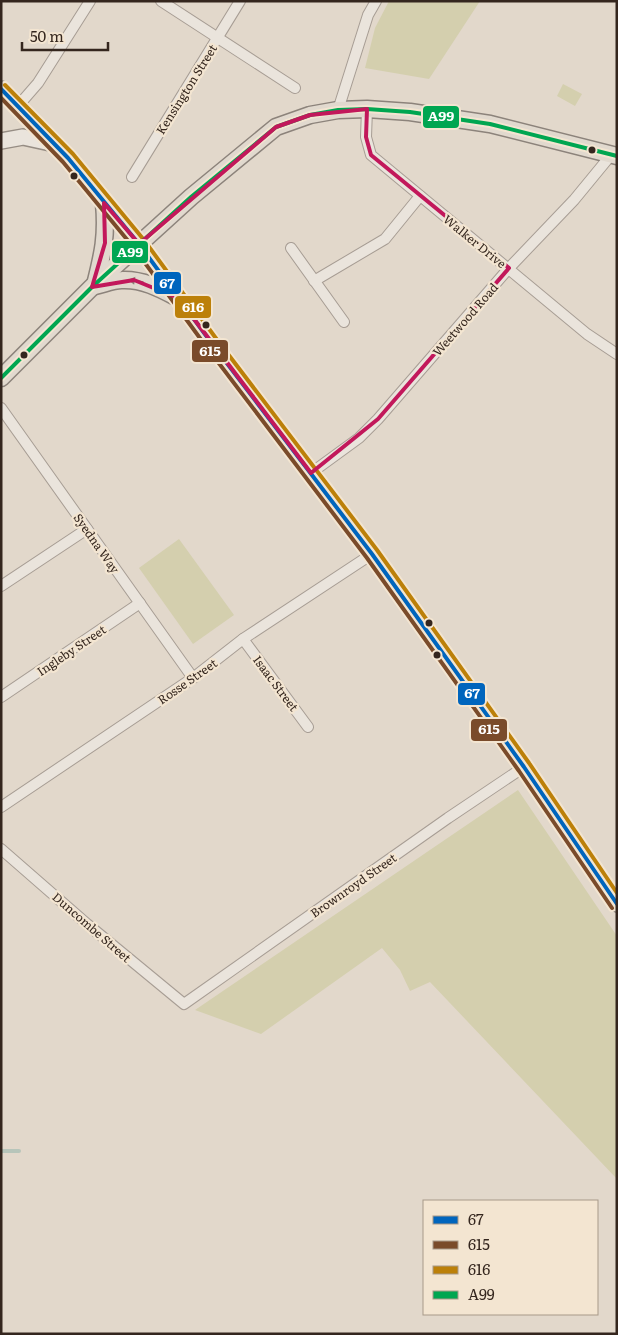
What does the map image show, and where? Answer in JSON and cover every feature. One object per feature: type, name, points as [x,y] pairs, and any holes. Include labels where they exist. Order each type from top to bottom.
[{"type":"main road","points":[[1,89],[55,144],[139,244],[372,554],[524,767],[617,904]]},
{"type":"main road","points":[[1,378],[93,286],[139,244],[191,197],[276,127],[310,115],[338,110],[367,109],[410,112],[490,124],[614,156]]},
{"type":"main road","points":[[1,141],[24,137],[55,144]]},
{"type":"main road","points":[[93,286],[105,243],[104,203]]},
{"type":"main road","points":[[93,286],[121,280],[134,280],[152,284],[178,298]]},
{"type":"street","points":[[18,106],[38,83],[90,1]]},
{"type":"street","points":[[161,1],[295,88]]},
{"type":"street","name":"Kensington Street","points":[[132,177],[240,1]]},
{"type":"street","points":[[338,110],[368,15],[376,1]]},
{"type":"street","name":"Walker Drive","points":[[367,109],[366,137],[371,155],[587,334],[617,354]]},
{"type":"street","name":"Weetwood Road","points":[[310,473],[359,438],[378,419],[509,268],[614,156]]},
{"type":"street","points":[[314,281],[385,239],[420,196]]},
{"type":"street","points":[[291,248],[344,322]]},
{"type":"street","name":"Syedna Way","points":[[1,408],[193,678]]},
{"type":"street","points":[[1,586],[87,529]]},
{"type":"street","name":"Rosse Street","points":[[1,807],[193,678],[243,639],[372,554]]},
{"type":"street","name":"Ingleby Street","points":[[1,697],[140,603]]},
{"type":"street","name":"Isaac Street","points":[[243,639],[308,727]]},
{"type":"street","name":"Brownroyd Street","points":[[184,1004],[448,818],[524,767]]},
{"type":"street","name":"Duncombe Street","points":[[1,849],[87,924],[184,1004]]},
{"type":"highlighted area","points":[[367,109],[366,137],[371,155],[509,268],[378,419],[311,473],[178,298],[134,280],[92,287],[105,243],[104,203],[139,244],[276,127],[310,115]]},
{"type":"shaded area","points":[[389,1],[480,1],[429,79],[365,68],[375,28]]},
{"type":"shaded area","points":[[563,84],[582,94],[575,106],[557,96]]},
{"type":"shaded area","points":[[179,539],[234,615],[193,644],[139,568]]},
{"type":"shaded area","points":[[518,790],[617,936],[617,1179],[430,982],[410,991],[400,970],[382,948],[261,1034],[195,1010]]},
{"type":"waterway","points":[[1,1151],[19,1151]]},
{"type":"transit line","name":"616","points":[[5,85],[73,154],[144,240],[215,337],[377,550],[529,763],[617,893]]},
{"type":"transit line","name":"67","points":[[1,89],[68,158],[139,244],[210,341],[372,554],[524,767],[617,904]]},
{"type":"transit line","name":"615","points":[[1,98],[63,162],[134,248],[205,345],[367,558],[519,771],[612,908]]},
{"type":"transit line","name":"A99","points":[[1,378],[92,287],[191,197],[276,127],[310,115],[338,110],[367,109],[410,112],[490,124],[617,156]]}]
